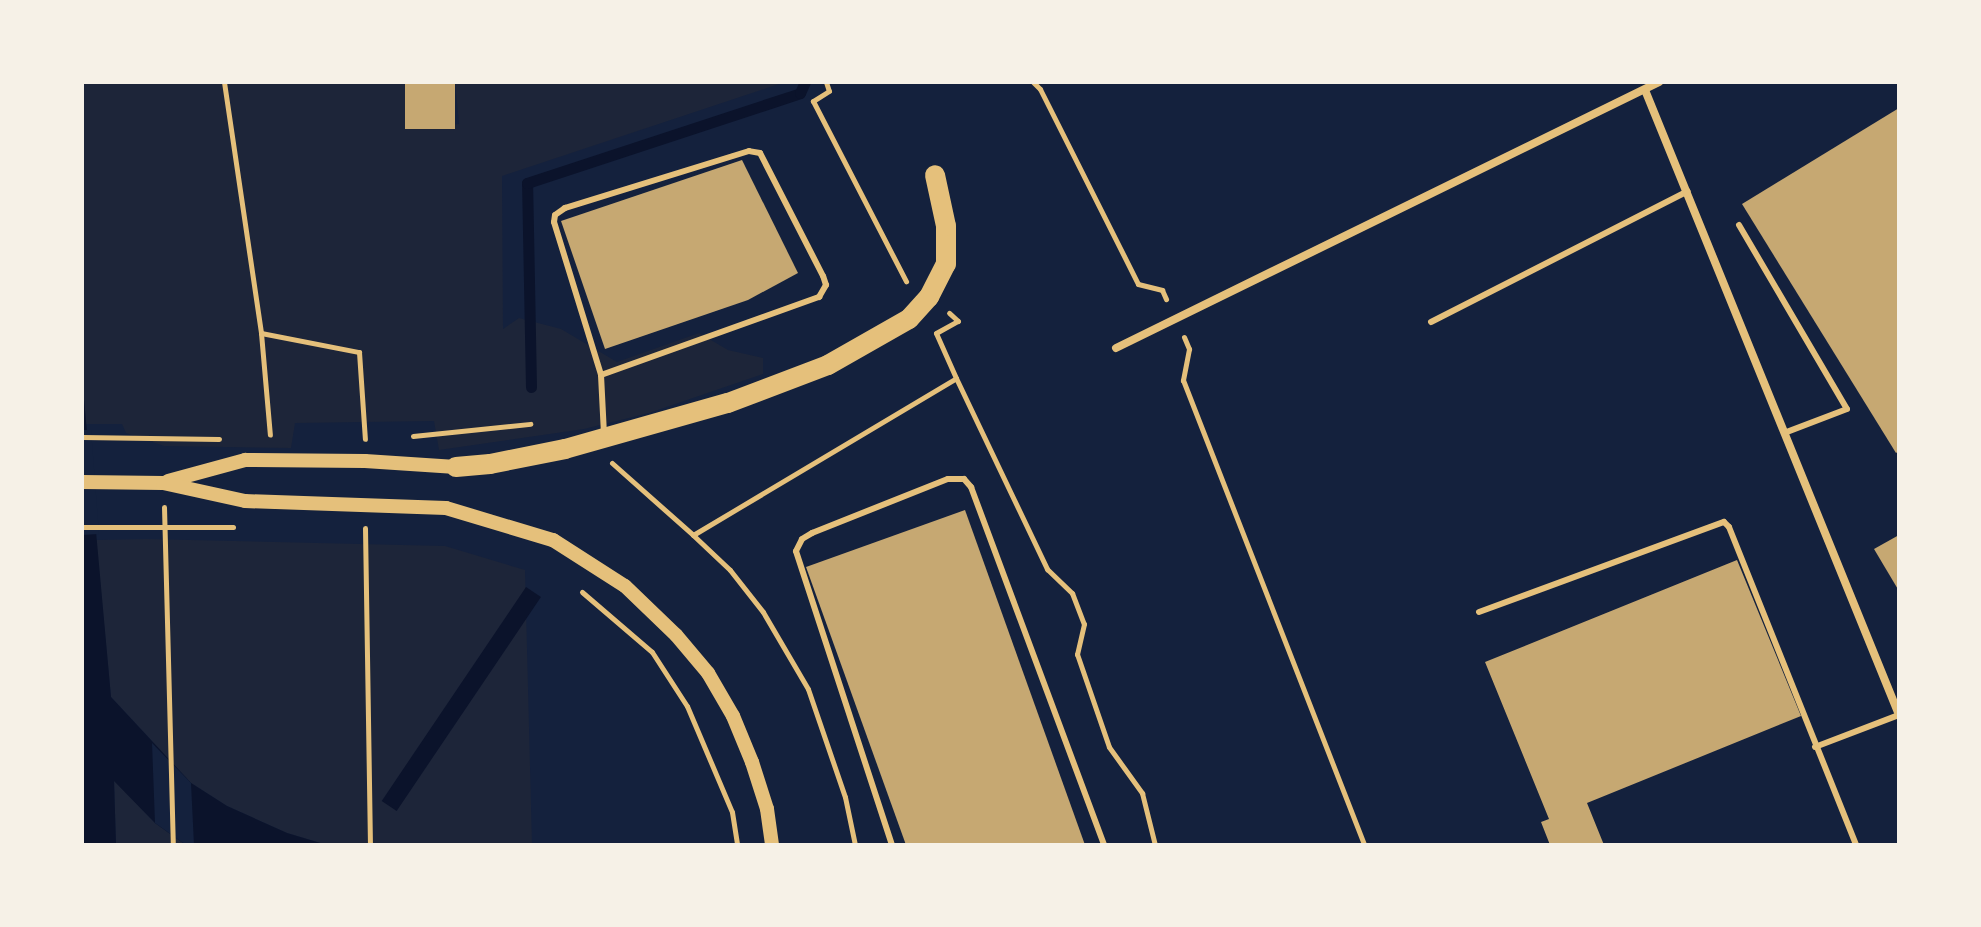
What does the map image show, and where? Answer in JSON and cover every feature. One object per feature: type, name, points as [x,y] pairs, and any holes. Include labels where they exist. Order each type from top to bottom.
[{"type":"main road","points":[[456,467],[513,460],[605,439],[728,403],[828,365],[909,319],[929,297],[946,264],[949,248],[935,175]]},
{"type":"street","points":[[1116,348],[1659,82]]},
{"type":"street","points":[[1645,90],[1899,715]]},
{"type":"street","points":[[163,483],[245,460],[365,461],[456,467]]},
{"type":"street","points":[[82,482],[163,483],[245,501],[446,508],[553,540],[625,586],[676,635],[708,673],[733,716],[752,762],[767,809],[772,845]]},
{"type":"lane","points":[[601,375],[819,297],[826,285],[823,276],[760,153],[749,151],[565,208],[555,215],[554,222],[601,375],[605,439]]},
{"type":"lane","points":[[1431,322],[1688,191]]},
{"type":"lane","points":[[1739,225],[1847,409],[1784,433]]},
{"type":"lane","points":[[892,845],[796,551],[802,539],[812,533],[948,479],[964,479],[971,487],[1104,845]]},
{"type":"lane","points":[[1479,612],[1724,522],[1729,527],[1856,845]]},
{"type":"lane","points":[[1815,747],[1899,715]]},
{"type":"path","points":[[224,82],[261,333],[270,439],[255,439]]},
{"type":"path","points":[[826,82],[829,91],[813,101],[883,230],[905,280],[958,321],[936,333],[1047,569],[1072,593],[1084,624],[1077,654],[1109,747],[1142,793],[1155,845]]},
{"type":"path","points":[[1033,82],[1040,89],[1138,284],[1162,290],[1176,318],[1189,349],[1183,380],[1364,845]]},
{"type":"path","points":[[897,292],[905,280]]},
{"type":"path","points":[[261,333],[359,352],[365,439]]},
{"type":"path","points":[[693,535],[956,378]]},
{"type":"path","points":[[406,436],[540,423]]},
{"type":"path","points":[[82,437],[223,439]]},
{"type":"path","points":[[349,439],[379,438]]},
{"type":"path","points":[[605,439],[612,463],[730,570],[763,612],[808,689],[845,797],[855,845]]},
{"type":"path","points":[[163,483],[173,845]]},
{"type":"path","points":[[82,527],[243,527]]},
{"type":"path","points":[[350,527],[377,528]]},
{"type":"path","points":[[365,527],[370,845]]},
{"type":"path","points":[[580,590],[652,652],[687,706],[732,812],[737,845]]},
{"type":"shaded area","points":[[82,82],[405,82],[410,129],[459,124],[455,82],[785,82],[502,176],[503,329],[519,318],[561,329],[617,362],[699,333],[728,350],[763,358],[763,374],[649,413],[584,429],[439,450],[434,421],[295,423],[291,448],[164,446],[126,433],[122,424],[86,424],[82,376]]},
{"type":"shaded area","points":[[82,377],[111,697],[191,783],[227,806],[287,833],[327,845],[186,845],[155,823],[114,781],[116,845],[82,845]]},
{"type":"shaded area","points":[[96,540],[445,546],[525,570],[532,845],[327,845],[287,833],[227,806],[191,783],[111,697]]},
{"type":"shaded area","points":[[526,587],[541,597],[397,811],[382,801]]},
{"type":"shaded area","points":[[114,780],[155,823],[186,845],[116,845]]},
{"type":"pier","points":[[82,430],[91,430],[99,534],[82,535]]},
{"type":"pier","points":[[152,743],[191,783],[194,845],[186,845],[155,823]]},
{"type":"building","points":[[405,82],[455,82],[455,129],[405,129]]},
{"type":"building","points":[[1899,108],[1899,451],[1896,453],[1742,204]]},
{"type":"building","points":[[742,160],[798,273],[748,300],[605,349],[561,221]]},
{"type":"building","points":[[965,510],[1085,845],[906,845],[806,567]]},
{"type":"building","points":[[1899,535],[1899,591],[1874,549]]},
{"type":"building","points":[[1737,560],[1801,716],[1587,803],[1604,845],[1550,845],[1541,822],[1549,819],[1485,662]]},
{"type":"waterway","points":[[531,387],[527,183],[800,93],[805,82]]}]
